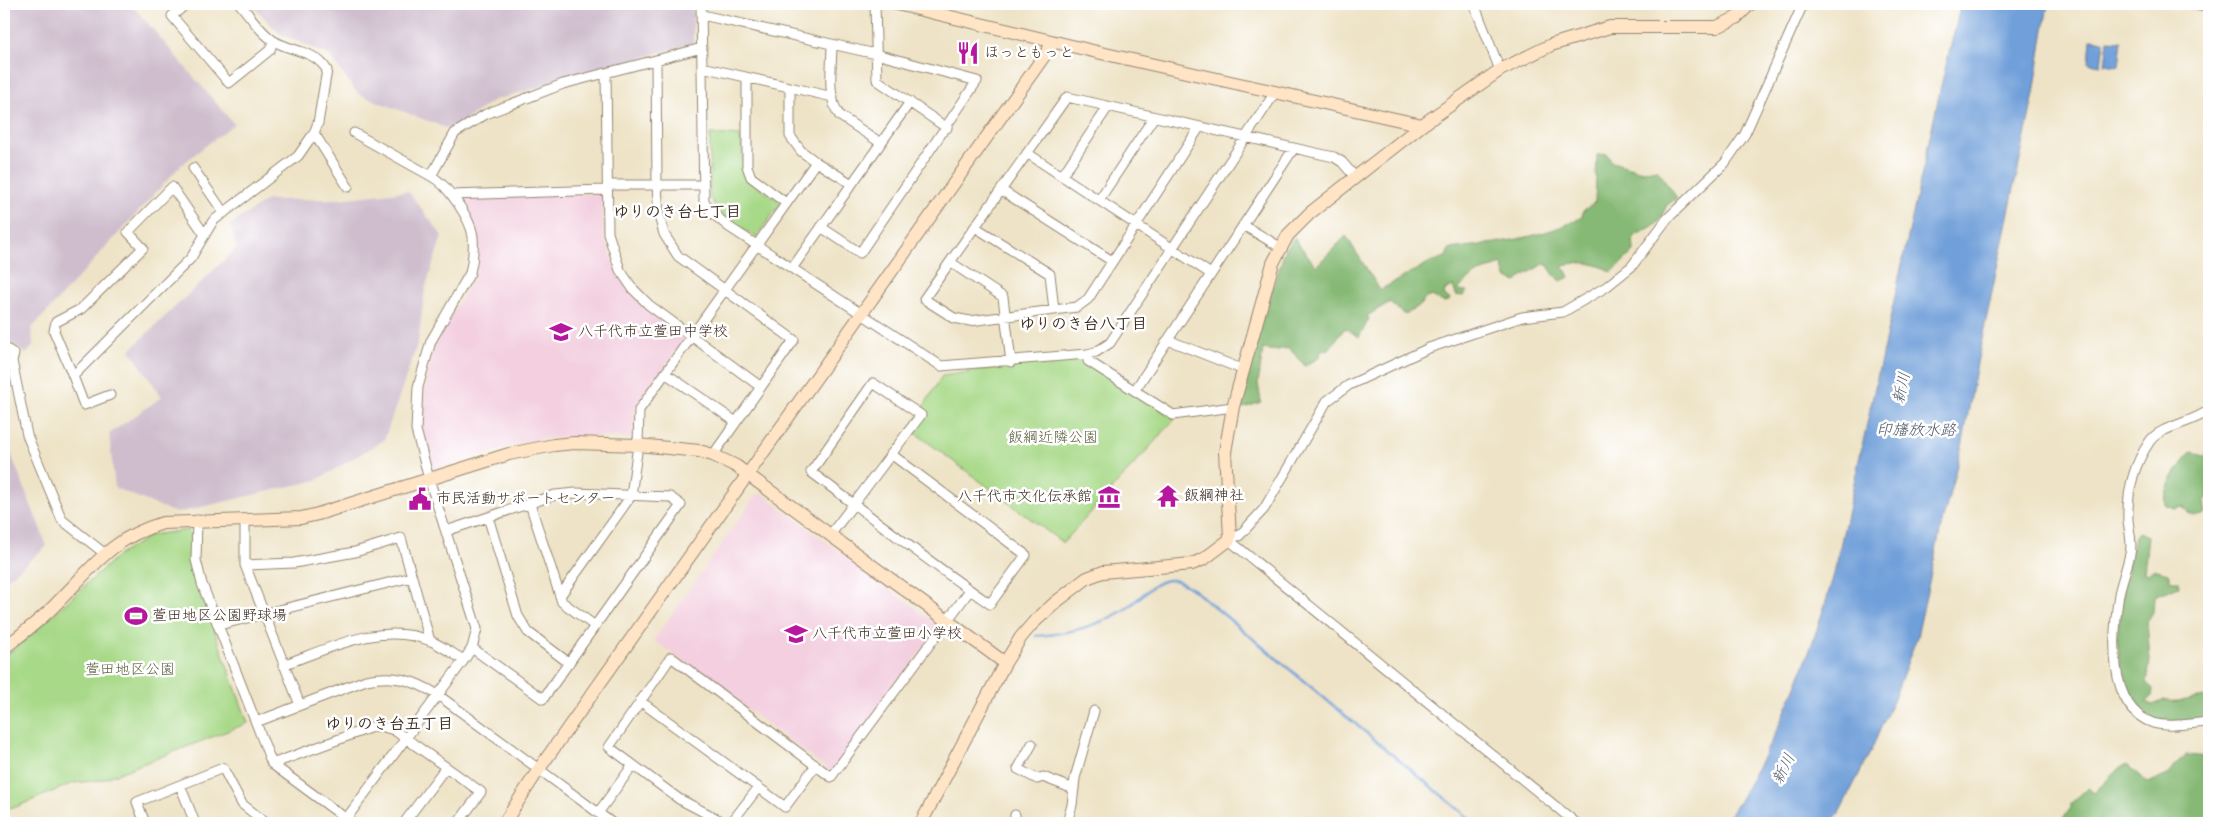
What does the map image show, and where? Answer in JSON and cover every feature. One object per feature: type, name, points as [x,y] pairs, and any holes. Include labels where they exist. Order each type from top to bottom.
[{"type":"street","points":[[186,4],[172,16],[229,83],[270,50],[273,41]]},
{"type":"street","points":[[73,376],[191,258],[213,221],[298,156],[314,133],[318,123],[327,70],[316,57],[273,41],[240,4]]},
{"type":"street","points":[[701,4],[702,185],[704,201],[711,212],[756,244],[941,366],[1011,362],[1087,354],[1104,348],[1115,338],[1276,92]]},
{"type":"street","points":[[875,4],[877,80],[946,128]]},
{"type":"street","points":[[897,4],[1054,42],[1422,125]]},
{"type":"street","points":[[1474,4],[1500,70]]},
{"type":"street","points":[[1576,823],[1230,538],[1225,452],[1233,407],[1266,282],[1280,247],[1297,224],[1355,177],[1422,125],[1500,70],[1551,45],[1610,27],[1717,27],[1736,18],[1750,4]]},
{"type":"street","points":[[921,823],[1005,663],[1033,623],[1056,602],[1087,578],[1103,572],[1192,564],[1212,554],[1230,538],[1240,536],[1259,516],[1327,402],[1349,385],[1429,348],[1492,326],[1522,317],[1562,312],[1606,288],[1632,266],[1667,219],[1725,163],[1736,149],[1745,134],[1803,4]]},
{"type":"street","points":[[2198,4],[2209,6]]},
{"type":"street","points":[[702,15],[876,54],[977,81],[860,253],[821,227]]},
{"type":"street","points":[[504,823],[539,769],[1054,42]]},
{"type":"street","points":[[832,45],[832,97],[836,110],[840,116],[880,143]]},
{"type":"street","points":[[431,176],[455,134],[468,123],[517,101],[563,84],[702,48]]},
{"type":"street","points":[[656,60],[658,216],[664,234],[678,256],[794,340],[713,454]]},
{"type":"street","points":[[702,67],[832,97]]},
{"type":"street","points":[[606,73],[608,233],[620,270],[641,297],[761,387]]},
{"type":"street","points":[[748,78],[746,166],[751,177],[786,203]]},
{"type":"street","points":[[790,87],[790,136],[801,151],[852,184]]},
{"type":"street","points":[[1200,128],[1085,302],[1077,307],[970,321],[960,320],[924,299],[1067,97],[1334,158],[1342,162],[1355,177]]},
{"type":"street","points":[[793,267],[910,102]]},
{"type":"street","points":[[1062,176],[1108,107]]},
{"type":"street","points":[[1099,200],[1154,117]]},
{"type":"street","points":[[314,133],[348,187]]},
{"type":"street","points":[[197,520],[196,560],[199,571],[272,764],[347,822],[472,648],[475,640],[476,622],[429,479],[416,430],[418,387],[431,341],[466,281],[473,261],[473,236],[452,195],[439,180],[354,133]]},
{"type":"street","points":[[1135,390],[1294,148]]},
{"type":"street","points":[[1027,153],[1211,274]]},
{"type":"street","points":[[560,596],[631,496],[638,445],[639,410],[816,162]]},
{"type":"street","points":[[193,168],[224,213]]},
{"type":"street","points":[[452,195],[657,185],[702,185]]},
{"type":"street","points":[[110,395],[84,405],[54,331],[56,322],[81,309],[143,248],[128,232],[172,187],[205,235]]},
{"type":"street","points":[[1001,190],[1112,261]]},
{"type":"street","points":[[1244,225],[1280,247]]},
{"type":"street","points":[[975,227],[1050,274],[1054,310]]},
{"type":"street","points":[[950,262],[1003,297],[1011,362]]},
{"type":"street","points":[[1168,340],[1244,370]]},
{"type":"street","points":[[4,348],[14,354],[12,361],[27,435],[62,520],[104,553]]},
{"type":"street","points":[[1087,354],[1088,361],[1173,414],[1233,407]]},
{"type":"street","points":[[665,373],[736,422]]},
{"type":"street","points":[[830,535],[854,504],[891,454],[920,415],[873,383],[811,472],[854,504],[970,590],[990,604],[1026,555],[891,454]]},
{"type":"street","points":[[2209,410],[2158,433],[2151,440],[2134,472],[2128,501],[2130,554],[2119,594],[2114,642],[2120,687],[2125,698],[2138,715],[2149,722],[2161,724],[2209,722]]},
{"type":"street","points":[[4,648],[57,604],[104,553],[143,528],[163,523],[197,520],[301,518],[332,512],[509,454],[574,442],[677,448],[713,454],[748,474],[1005,663]]},
{"type":"street","points":[[446,531],[555,495],[576,493],[670,497],[681,505],[543,699],[472,648]]},
{"type":"street","points":[[530,504],[562,602],[596,626]]},
{"type":"street","points":[[488,518],[518,616],[528,632],[569,663]]},
{"type":"street","points":[[245,519],[245,565],[300,705]]},
{"type":"street","points":[[245,565],[294,563],[355,552],[401,538],[430,641]]},
{"type":"street","points":[[219,625],[412,577]]},
{"type":"street","points":[[725,823],[679,799],[609,747],[671,657],[831,777],[970,590]]},
{"type":"street","points":[[283,665],[366,635],[388,633],[430,641],[464,660]]},
{"type":"street","points":[[256,722],[366,680],[382,677],[412,681],[438,695],[612,823]]},
{"type":"street","points":[[640,701],[785,807],[816,765]]},
{"type":"street","points":[[1067,823],[1094,711]]},
{"type":"street","points":[[272,764],[372,727],[387,728],[407,737],[481,792],[458,823]]},
{"type":"street","points":[[1032,744],[1018,769],[1037,779],[1043,777],[1074,789]]},
{"type":"street","points":[[598,813],[633,765]]},
{"type":"street","points":[[404,823],[446,766]]},
{"type":"street","points":[[145,823],[137,802],[222,768],[242,804],[266,823]]},
{"type":"street","points":[[180,785],[195,823]]},
{"type":"street","points":[[731,823],[758,788]]},
{"type":"shaded area","points":[[4,4],[131,4],[234,124],[181,165],[32,328],[33,346],[26,354],[4,338]]},
{"type":"shaded area","points":[[251,4],[693,4],[693,43],[494,100],[451,130],[358,94],[329,55],[280,34]]},
{"type":"shaded area","points":[[408,191],[442,236],[425,289],[418,342],[384,440],[317,480],[176,513],[115,488],[109,434],[162,397],[130,350],[237,248],[230,225],[267,200],[340,199]]},
{"type":"shaded area","name":"八千代市立萱田中学校","points":[[602,194],[604,236],[617,272],[637,299],[684,335],[684,340],[635,409],[634,434],[630,438],[580,436],[541,439],[521,443],[435,470],[430,468],[421,423],[428,366],[435,344],[475,274],[477,262],[477,236],[462,201],[465,197]]},
{"type":"shaded area","points":[[4,436],[47,546],[4,582]]},
{"type":"shaded area","name":"八千代市立萱田小学校","points":[[762,494],[938,625],[938,628],[833,769],[829,770],[654,640],[756,495]]},
{"type":"green space","points":[[710,134],[741,136],[743,162],[748,177],[781,203],[756,237],[721,215],[710,198]]},
{"type":"green space","points":[[1607,154],[1612,162],[1642,171],[1657,169],[1677,198],[1667,205],[1658,223],[1633,237],[1634,251],[1612,272],[1589,263],[1563,265],[1569,277],[1561,281],[1554,275],[1546,263],[1521,277],[1517,282],[1506,278],[1502,264],[1484,270],[1463,284],[1459,289],[1467,291],[1463,296],[1456,295],[1453,286],[1445,290],[1444,296],[1450,299],[1449,301],[1443,302],[1432,296],[1424,299],[1421,304],[1407,314],[1403,314],[1390,302],[1367,316],[1369,319],[1359,337],[1345,328],[1329,349],[1320,352],[1320,357],[1305,366],[1290,349],[1263,349],[1258,383],[1261,402],[1244,408],[1239,406],[1257,335],[1285,251],[1294,238],[1316,266],[1346,236],[1380,290],[1430,262],[1446,257],[1449,249],[1534,235],[1582,217],[1583,211],[1595,202],[1597,155]]},
{"type":"green space","name":"飯綱近隣公園","points":[[1087,354],[1087,361],[1175,419],[1063,543],[910,429],[942,376]]},
{"type":"green space","points":[[2191,452],[2204,456],[2209,454],[2209,497],[2204,501],[2206,514],[2199,516],[2190,514],[2183,507],[2175,509],[2166,506],[2165,499],[2169,484]]},
{"type":"green space","name":"萱田地区公園","points":[[187,530],[191,534],[189,561],[248,723],[101,780],[73,783],[16,807],[4,808],[4,656],[20,645],[116,557],[151,535]]},
{"type":"green space","points":[[2138,532],[2148,536],[2144,573],[2148,574],[2154,569],[2168,573],[2171,581],[2178,581],[2179,586],[2154,596],[2153,612],[2147,622],[2150,660],[2147,682],[2153,689],[2152,696],[2146,702],[2152,705],[2164,700],[2174,701],[2209,697],[2209,720],[2163,721],[2145,717],[2135,710],[2122,682],[2117,636],[2134,538]]},
{"type":"green space","points":[[2186,755],[2209,757],[2209,823],[2059,823],[2071,808],[2071,803],[2088,788],[2094,793],[2118,769],[2127,765],[2148,783],[2167,775]]},
{"type":"water","name":"印旛放水路","points":[[1961,4],[2048,4],[2034,94],[1977,363],[1963,442],[1942,523],[1917,637],[1894,698],[1869,755],[1839,813],[1830,823],[1723,823],[1743,795],[1782,719],[1811,648],[1834,574],[1941,86]]},
{"type":"water","points":[[2091,39],[2104,41],[2101,65],[2089,63]]},
{"type":"water","points":[[2108,40],[2122,41],[2119,66],[2105,64]]},
{"type":"waterway","points":[[1036,636],[1070,631],[1104,621],[1124,610],[1159,583],[1166,580],[1178,581],[1202,596],[1475,823]]},
{"type":"place","name":"ほっともっと","points":[[968,53]]},
{"type":"place","name":"八千代市立萱田中学校","points":[[561,332]]},
{"type":"place","name":"飯綱神社","points":[[1168,496]]},
{"type":"place","name":"八千代市文化伝承館","points":[[1109,497]]},
{"type":"place","name":"市民活動サポートセンター","points":[[420,499]]},
{"type":"place","name":"萱田地区公園野球場","points":[[136,616]]},
{"type":"place","name":"八千代市立萱田小学校","points":[[796,634]]},
{"type":"district","name":"ゆりのき台七丁目","points":[[677,212]]},
{"type":"district","name":"ゆりのき台八丁目","points":[[1083,324]]},
{"type":"district","name":"ゆりのき台五丁目","points":[[389,724]]},
{"type":"water label","name":"新川","points":[[1902,388]]},
{"type":"water label","name":"新川","points":[[1784,769]]}]
